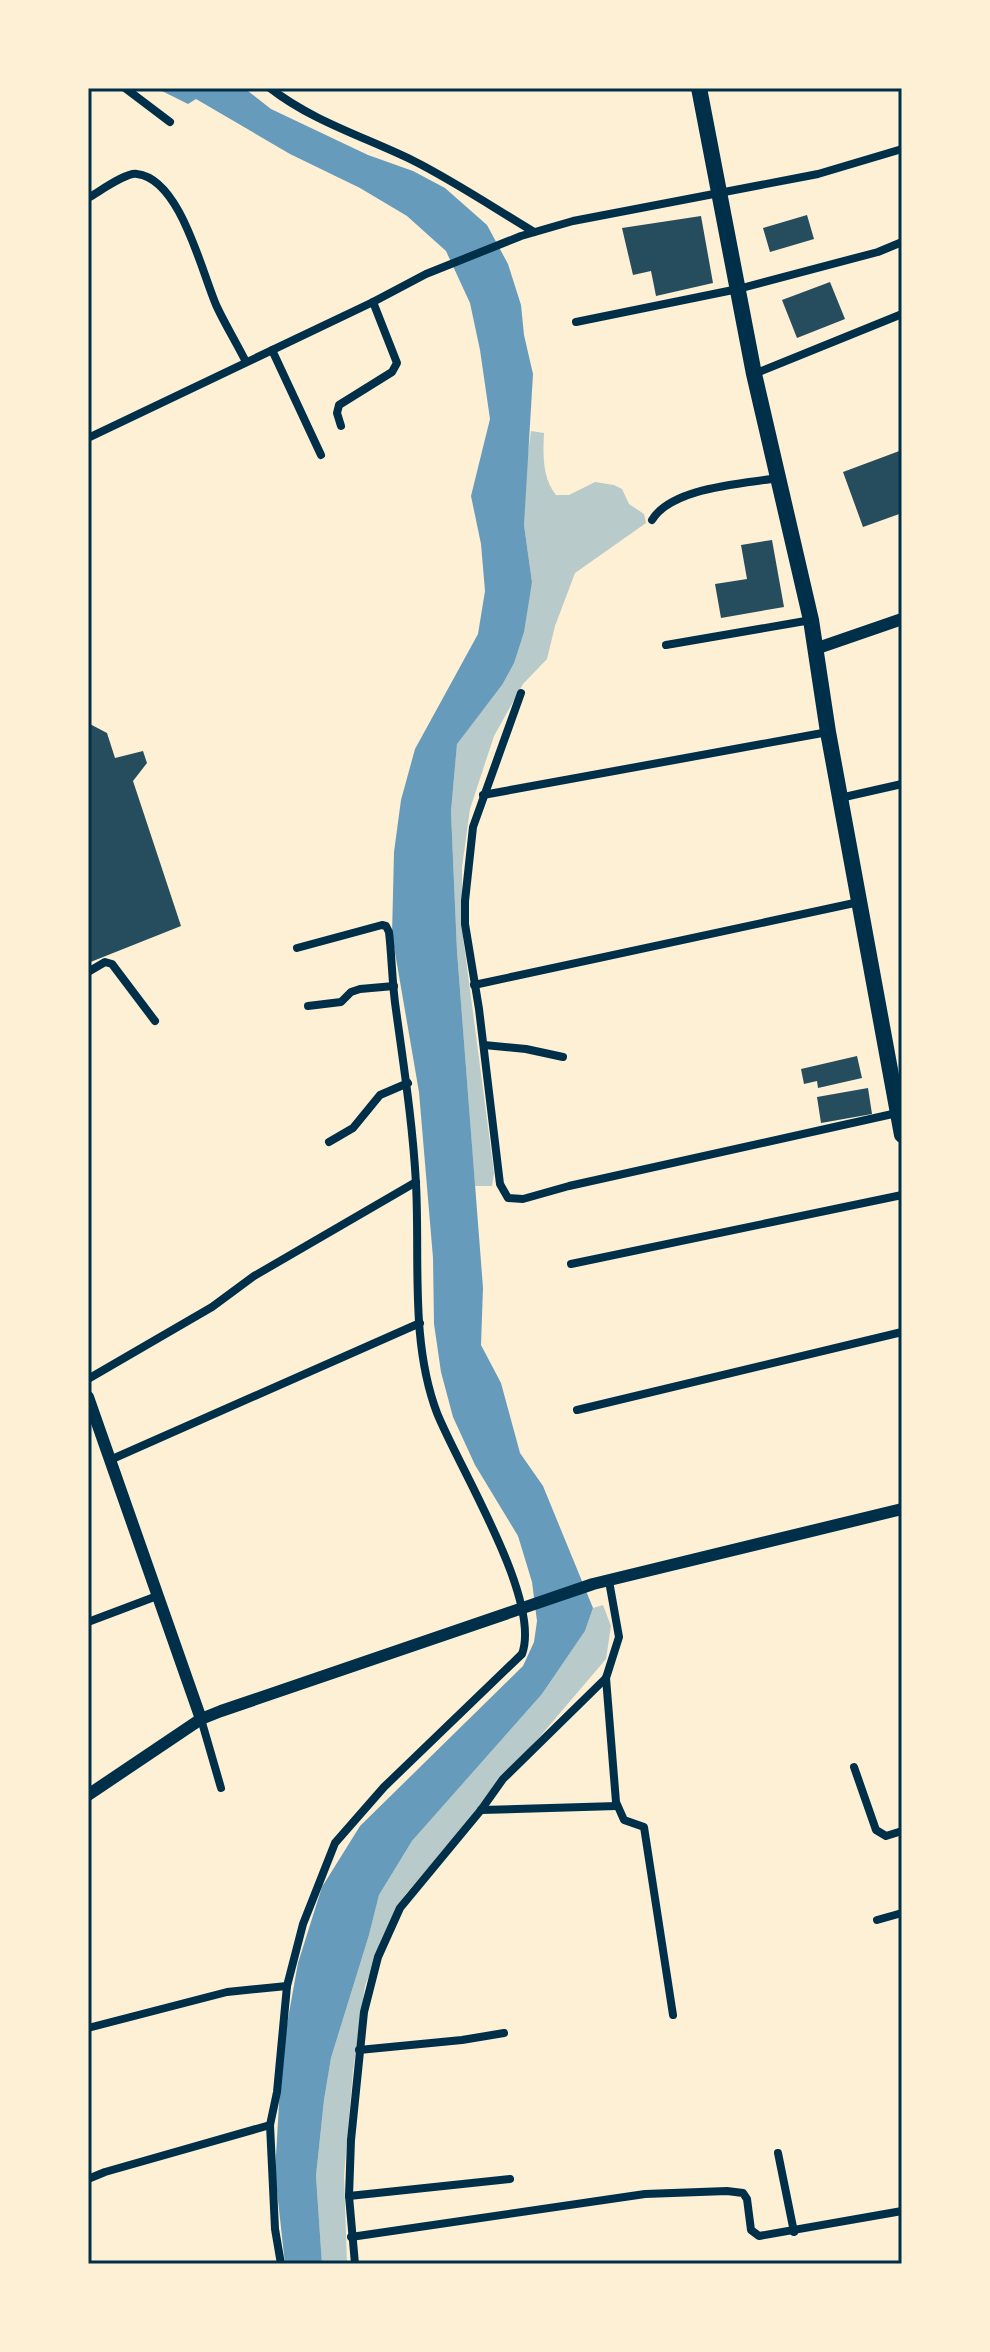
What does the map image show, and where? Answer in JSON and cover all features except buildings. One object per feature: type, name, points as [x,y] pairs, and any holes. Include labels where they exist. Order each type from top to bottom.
[{"type":"highway","points":[[699,88],[754,374],[811,620],[828,732],[860,902],[895,1056],[902,1135]]},
{"type":"street","points":[[125,88],[170,122]]},
{"type":"street","points":[[270,88],[332,125],[413,161],[534,232]]},
{"type":"street","points":[[88,438],[426,274],[521,236],[573,221],[818,174],[902,149]]},
{"type":"street","points":[[88,198],[131,174],[140,174],[159,185],[168,195],[198,252],[218,309],[246,362]]},
{"type":"street","points":[[576,322],[738,289],[878,252],[902,242]]},
{"type":"street","points":[[341,426],[337,413],[339,405],[392,372],[397,363],[373,302]]},
{"type":"street","points":[[754,374],[902,314]]},
{"type":"street","points":[[272,350],[321,455]]},
{"type":"street","points":[[652,520],[658,509],[670,501],[696,493],[778,478]]},
{"type":"street","points":[[815,649],[902,619]]},
{"type":"street","points":[[666,645],[811,620]]},
{"type":"street","points":[[521,693],[473,827],[465,901],[465,924],[484,1045],[500,1184],[508,1198],[523,1199],[898,1113]]},
{"type":"street","points":[[483,795],[828,732]]},
{"type":"street","points":[[840,798],[902,784]]},
{"type":"street","points":[[474,985],[860,902]]},
{"type":"street","points":[[281,2264],[275,2229],[270,2125],[277,2092],[287,1986],[303,1924],[335,1843],[384,1787],[522,1654],[527,1641],[526,1608],[438,1414],[425,1372],[408,1083],[389,932],[386,926],[297,948]]},
{"type":"street","points":[[88,972],[105,962],[112,964],[155,1021]]},
{"type":"street","points":[[308,1006],[341,1002],[351,992],[360,989],[394,986]]},
{"type":"street","points":[[484,1045],[563,1057]]},
{"type":"street","points":[[329,1142],[353,1128],[380,1095],[408,1083]]},
{"type":"street","points":[[88,1379],[212,1307],[254,1276],[416,1182]]},
{"type":"street","points":[[571,1264],[902,1195]]},
{"type":"street","points":[[110,1460],[420,1323]]},
{"type":"street","points":[[577,1410],[902,1332]]},
{"type":"street","points":[[88,1397],[201,1719],[221,1788]]},
{"type":"street","points":[[88,1795],[201,1719],[593,1584],[902,1509]]},
{"type":"street","points":[[609,1581],[619,1637],[606,1678],[617,1806],[624,1820],[644,1827],[673,2015]]},
{"type":"street","points":[[88,1622],[157,1596]]},
{"type":"street","points":[[355,2264],[349,2196],[351,2140],[364,2012],[378,1957],[400,1908],[503,1779],[606,1678]]},
{"type":"street","points":[[854,1767],[876,1830],[886,1836],[902,1831]]},
{"type":"street","points":[[481,1810],[617,1806]]},
{"type":"street","points":[[877,1920],[902,1913]]},
{"type":"street","points":[[88,2028],[227,1992],[287,1986]]},
{"type":"street","points":[[359,2050],[504,2033]]},
{"type":"street","points":[[88,2179],[270,2125]]},
{"type":"street","points":[[778,2153],[794,2232]]},
{"type":"street","points":[[349,2196],[510,2179]]},
{"type":"street","points":[[351,2237],[645,2194],[735,2191],[746,2196],[751,2230],[756,2236],[794,2232],[902,2211]]},
{"type":"shaded area","points":[[531,431],[544,433],[546,473],[556,495],[569,495],[595,482],[614,485],[622,489],[629,504],[644,514],[646,523],[575,573],[555,626],[547,659],[523,684],[494,736],[470,809],[462,867],[462,929],[494,1173],[492,1186],[475,1186],[457,951],[451,812],[457,743],[502,685],[532,582],[524,525],[525,475]]},
{"type":"shaded area","points":[[603,1605],[611,1626],[606,1659],[405,1895],[393,1914],[365,1986],[353,2071],[344,2176],[347,2264],[322,2264],[316,2176],[324,2100],[331,2058],[379,1895],[412,1841],[542,1694],[585,1631],[593,1608]]},
{"type":"water","points":[[156,88],[244,88],[271,109],[445,188],[487,225],[508,264],[521,305],[533,374],[524,525],[532,582],[524,632],[514,663],[502,685],[457,744],[451,812],[457,951],[483,1288],[481,1345],[501,1383],[520,1453],[543,1486],[593,1608],[585,1631],[542,1694],[412,1841],[379,1895],[331,2058],[324,2100],[316,2176],[322,2264],[285,2264],[275,2173],[282,2052],[298,1963],[322,1887],[360,1826],[523,1666],[534,1642],[537,1621],[532,1582],[518,1536],[475,1465],[453,1417],[441,1372],[434,1324],[433,1258],[419,1092],[392,935],[394,852],[401,800],[415,749],[478,634],[485,591],[481,544],[471,496],[490,419],[470,303],[446,251],[407,216],[360,188],[290,154],[196,99],[188,104]]}]
